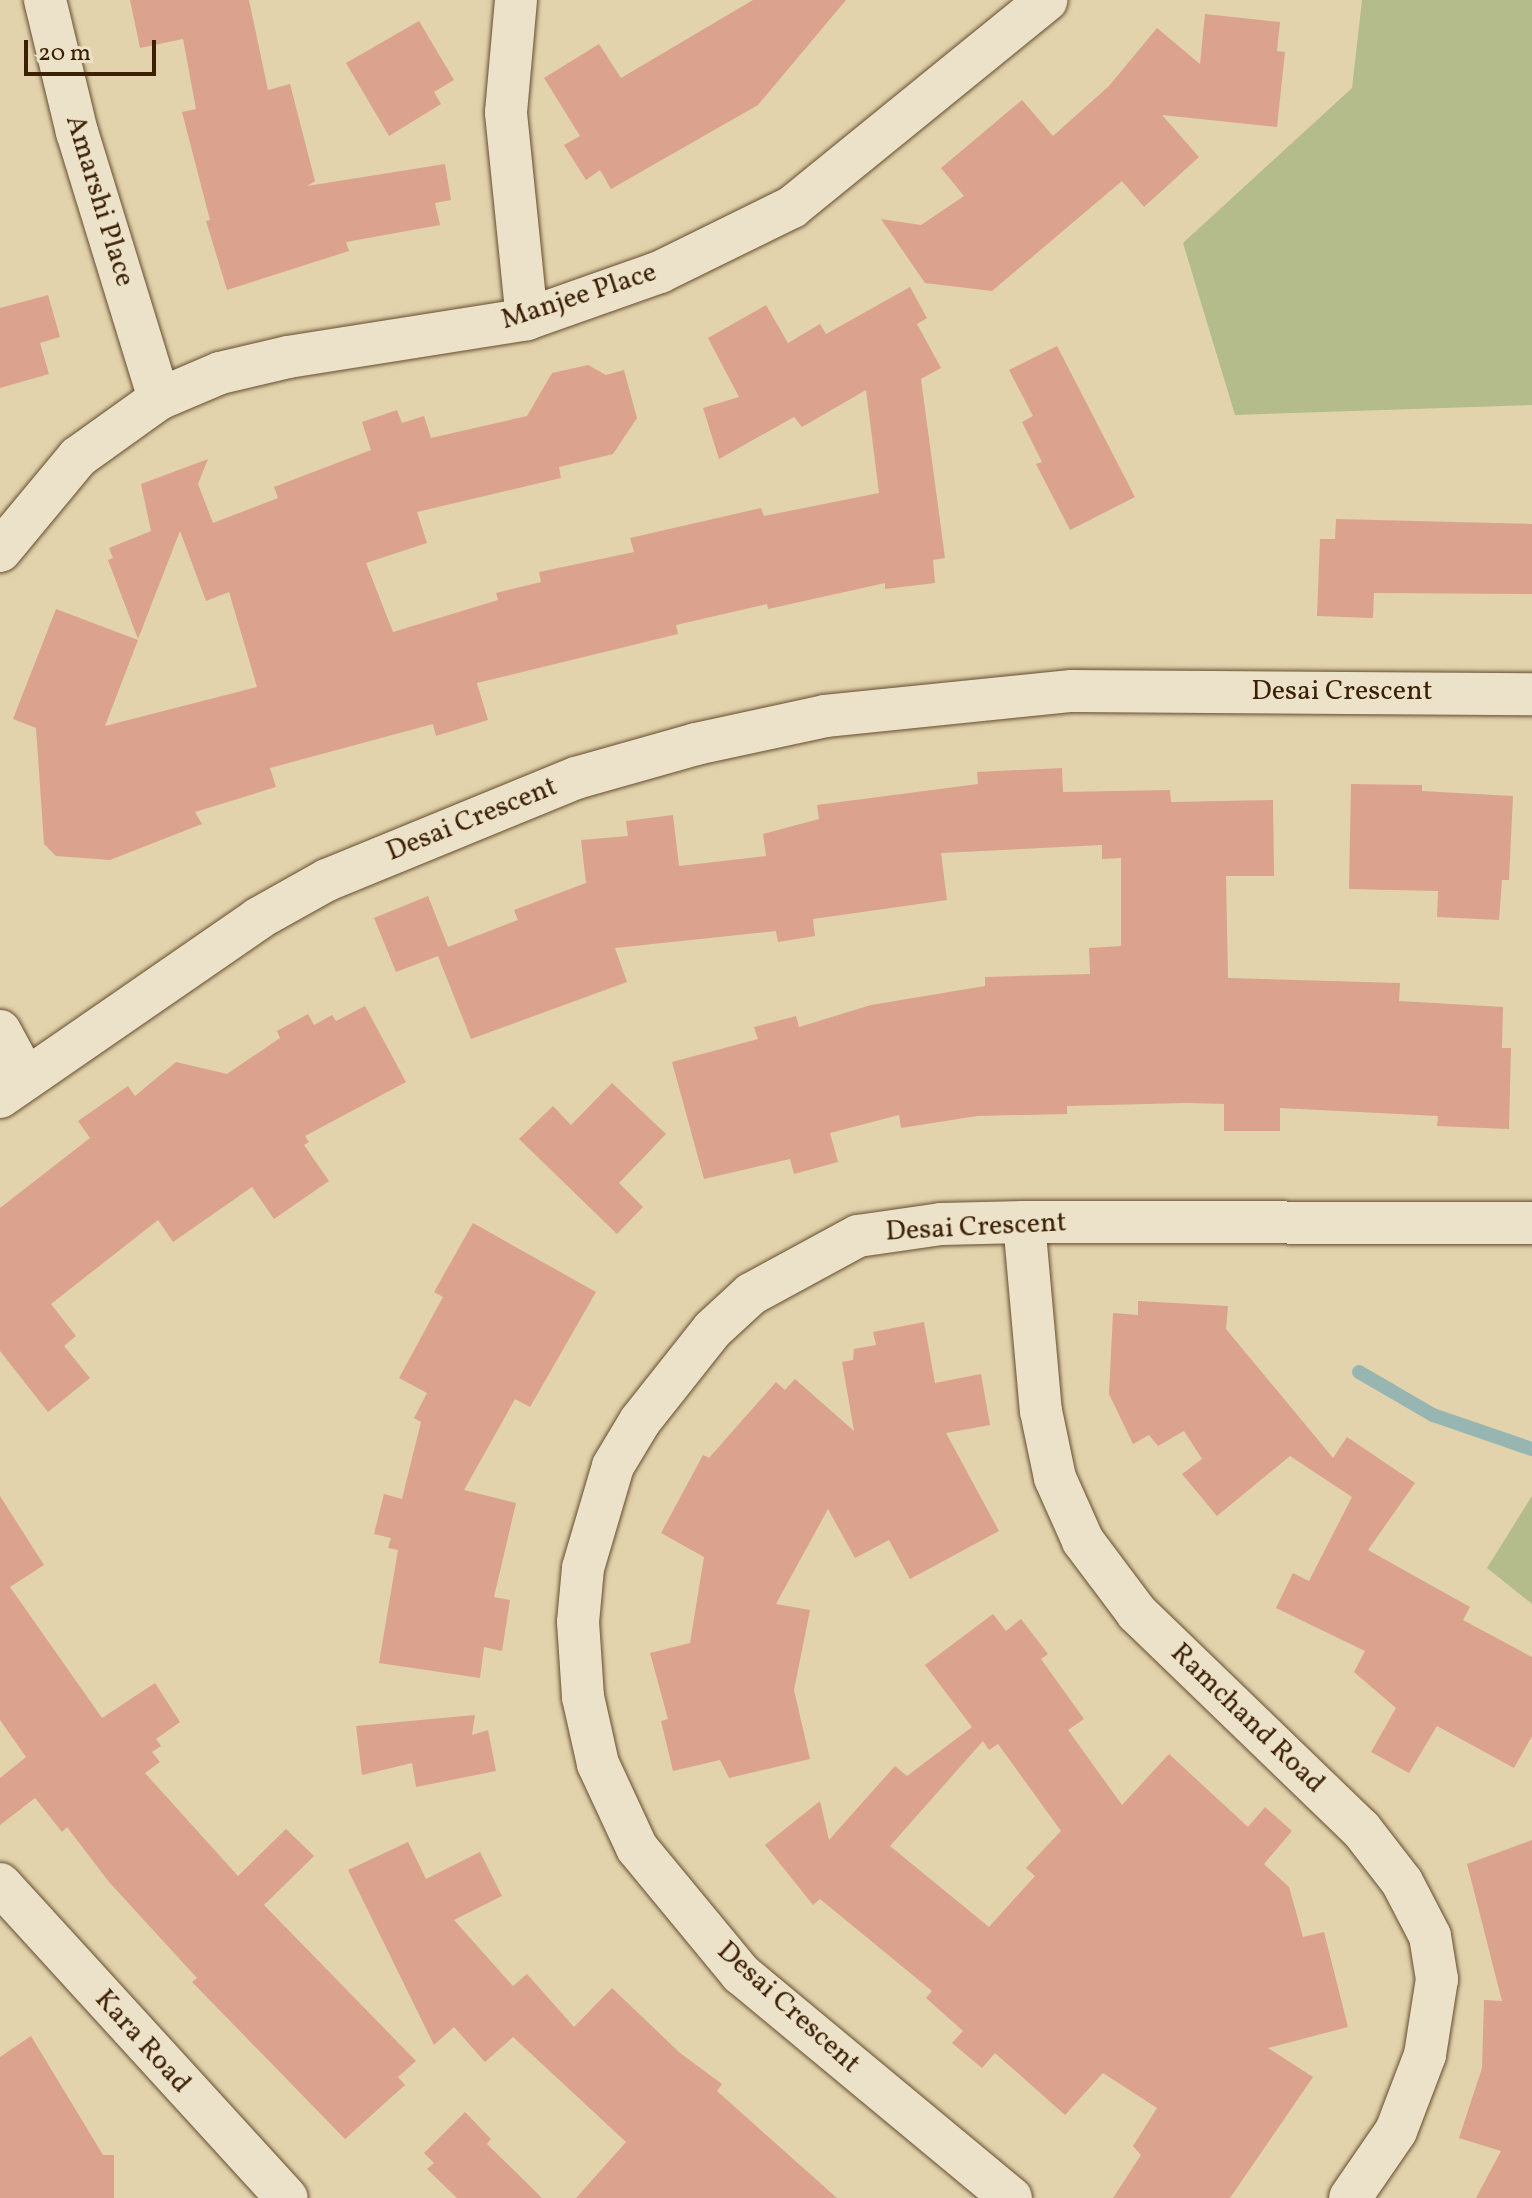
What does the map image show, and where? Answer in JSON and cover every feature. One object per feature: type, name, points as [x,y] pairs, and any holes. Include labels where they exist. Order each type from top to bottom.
[{"type":"street","name":"Amarshi Place","points":[[45,0],[77,132],[159,399]]},
{"type":"street","points":[[516,0],[506,113],[527,319]]},
{"type":"street","name":"Manjee Place","points":[[0,551],[78,457],[159,399],[220,373],[288,357],[527,319],[660,272],[792,207],[1047,0]]},
{"type":"street","name":"Desai Crescent","points":[[13,1087],[259,918],[327,880],[576,778],[696,744],[825,716],[1072,691],[1532,694]]},
{"type":"street","points":[[0,1031],[13,1087]]},
{"type":"street","name":"Desai Crescent","points":[[1011,2198],[741,1974],[637,1848],[598,1764],[583,1697],[578,1622],[583,1568],[613,1466],[674,1375],[751,1294],[858,1236],[941,1224],[1024,1222],[1532,1223]]},
{"type":"street","name":"Ramchand Road","points":[[1024,1222],[1041,1411],[1055,1478],[1083,1541],[1137,1613],[1361,1829],[1402,1882],[1430,1936],[1437,1979],[1425,2055],[1396,2131],[1350,2198]]},
{"type":"street","name":"Kara Road","points":[[0,1884],[287,2198]]},
{"type":"green space","points":[[1362,0],[1532,0],[1532,405],[1235,415],[1183,243],[1352,88]]},
{"type":"green space","points":[[1532,1496],[1532,1604],[1487,1568]]},
{"type":"building","points":[[130,0],[249,0],[268,90],[290,84],[315,181],[307,186],[445,164],[451,200],[435,203],[440,225],[346,242],[349,251],[227,290],[206,221],[210,220],[182,112],[196,109],[183,39],[140,48]]},
{"type":"building","points":[[753,0],[846,0],[758,105],[611,189],[600,170],[586,180],[564,145],[580,136],[544,78],[599,44],[621,78]]},
{"type":"building","points":[[1205,14],[1280,22],[1277,51],[1285,52],[1277,127],[1162,115],[1199,157],[1144,207],[1122,181],[992,291],[925,283],[881,219],[921,225],[964,196],[941,168],[1022,100],[1053,136],[1109,86],[1157,28],[1200,64]]},
{"type":"building","points":[[419,21],[454,80],[434,92],[441,104],[389,136],[346,63]]},
{"type":"building","points":[[910,287],[927,318],[917,324],[941,368],[921,379],[945,558],[933,560],[935,583],[885,589],[885,583],[768,609],[767,604],[676,625],[678,634],[477,683],[488,720],[436,736],[433,724],[270,768],[276,787],[195,812],[202,824],[110,860],[56,856],[44,844],[36,728],[13,719],[56,609],[138,640],[105,726],[257,687],[229,592],[206,601],[180,531],[138,639],[108,560],[113,558],[109,548],[151,531],[141,484],[208,459],[198,484],[213,523],[278,498],[274,487],[371,450],[362,422],[397,410],[402,423],[424,416],[431,438],[527,416],[552,373],[588,365],[606,375],[624,370],[637,418],[613,454],[559,467],[561,478],[417,512],[427,543],[366,563],[393,632],[498,600],[496,593],[541,582],[539,572],[634,552],[630,538],[761,508],[764,516],[879,493],[866,390],[802,427],[794,417],[719,459],[703,408],[739,397],[708,338],[766,305],[788,343],[820,324],[826,334]]},
{"type":"building","points":[[48,295],[60,337],[40,343],[49,374],[0,388],[0,308]]},
{"type":"building","points":[[1057,346],[1135,497],[1070,530],[1036,464],[1042,462],[1022,422],[1033,416],[1009,370]]},
{"type":"building","points":[[1336,519],[1532,524],[1532,594],[1374,593],[1373,618],[1317,616],[1320,539],[1335,539]]},
{"type":"building","points":[[1062,768],[1063,792],[1170,790],[1171,802],[1273,800],[1274,876],[1226,876],[1228,978],[1400,983],[1399,1001],[1503,1007],[1502,1048],[1511,1048],[1509,1129],[1437,1126],[1438,1116],[1280,1108],[1280,1131],[1224,1131],[1224,1104],[1187,1103],[1067,1106],[1067,1114],[977,1116],[901,1128],[899,1115],[830,1133],[838,1162],[794,1174],[790,1159],[704,1179],[672,1062],[758,1039],[754,1027],[796,1016],[799,1027],[871,1005],[985,986],[985,977],[1090,974],[1089,948],[1121,946],[1121,858],[1102,859],[1102,845],[941,853],[947,900],[813,919],[815,936],[778,942],[776,931],[615,948],[627,982],[471,1039],[438,956],[396,972],[374,918],[428,896],[448,947],[518,920],[514,910],[586,883],[581,840],[628,836],[626,821],[673,815],[679,866],[766,856],[763,834],[819,819],[817,805],[978,784],[977,772]]},
{"type":"building","points":[[1351,784],[1422,785],[1422,791],[1513,796],[1509,880],[1502,880],[1499,920],[1437,917],[1438,891],[1349,889]]},
{"type":"building","points":[[365,1006],[406,1082],[305,1136],[309,1142],[304,1145],[329,1181],[274,1219],[252,1187],[173,1242],[158,1220],[51,1304],[76,1336],[64,1346],[90,1378],[48,1412],[0,1351],[0,1208],[90,1138],[78,1121],[128,1086],[135,1096],[176,1062],[227,1074],[280,1038],[277,1031],[308,1014],[314,1025],[332,1015],[336,1021]]},
{"type":"building","points":[[612,1083],[666,1134],[619,1183],[643,1207],[617,1234],[519,1139],[553,1106],[571,1125]]},
{"type":"building","points":[[473,1223],[596,1292],[530,1407],[515,1399],[464,1490],[516,1503],[494,1597],[510,1600],[502,1651],[484,1647],[480,1678],[379,1663],[398,1550],[388,1548],[391,1538],[374,1534],[384,1494],[402,1499],[421,1422],[414,1418],[427,1393],[399,1378],[443,1297],[434,1292]]},
{"type":"building","points":[[1138,1301],[1228,1306],[1226,1329],[1333,1458],[1347,1437],[1415,1483],[1368,1550],[1470,1607],[1463,1620],[1532,1657],[1532,1736],[1514,1768],[1437,1726],[1409,1773],[1371,1752],[1396,1708],[1354,1672],[1365,1651],[1276,1608],[1293,1573],[1309,1581],[1352,1497],[1290,1456],[1217,1516],[1182,1474],[1202,1459],[1184,1431],[1158,1446],[1149,1435],[1133,1444],[1109,1394],[1113,1313],[1138,1315]]},
{"type":"building","points":[[924,1322],[935,1383],[981,1374],[990,1425],[946,1433],[999,1531],[910,1579],[889,1540],[855,1558],[828,1509],[776,1604],[810,1610],[794,1690],[810,1759],[729,1778],[720,1760],[673,1771],[661,1721],[668,1719],[650,1653],[690,1643],[704,1557],[661,1533],[703,1455],[709,1458],[776,1382],[785,1390],[795,1379],[854,1431],[842,1362],[853,1360],[854,1349],[876,1345],[873,1332]]},
{"type":"building","points":[[0,1496],[44,1565],[10,1587],[102,1718],[155,1683],[180,1722],[156,1739],[161,1746],[152,1752],[160,1762],[145,1773],[238,1876],[286,1829],[314,1856],[264,1905],[416,2061],[398,2077],[405,2085],[345,2139],[192,1982],[197,1978],[109,1882],[67,1827],[62,1832],[35,1798],[0,1825],[0,1778],[26,1757],[0,1720]]},
{"type":"building","points":[[993,1614],[1006,1631],[1021,1619],[1048,1654],[1041,1659],[1084,1719],[1068,1730],[1122,1805],[1169,1754],[1248,1827],[1265,1807],[1292,1831],[1264,1864],[1289,1887],[1303,1937],[1324,1932],[1348,2027],[1268,2048],[1313,2077],[1230,2198],[1113,2198],[1141,2155],[1133,2146],[1157,2108],[1103,2073],[1065,2115],[995,2053],[982,2068],[952,2043],[963,2031],[926,1998],[932,1991],[820,1899],[813,1905],[765,1845],[820,1801],[829,1840],[895,1766],[907,1776],[972,1727],[925,1665]],"holes":[[[983,1741],[989,1750],[998,1744],[1061,1831],[1026,1868],[1035,1876],[989,1927],[890,1846]]]},
{"type":"building","points":[[475,1715],[472,1735],[488,1730],[496,1771],[416,1787],[412,1763],[362,1775],[356,1726]]},
{"type":"building","points":[[1532,1840],[1532,2198],[1476,2198],[1501,2151],[1459,2138],[1482,2068],[1484,2000],[1502,2001],[1467,1864]]},
{"type":"building","points":[[408,1842],[426,1879],[480,1852],[502,1896],[454,1920],[513,1986],[527,1974],[574,2027],[612,1988],[680,2053],[722,2084],[717,2091],[837,2198],[576,2198],[626,2142],[513,2037],[485,2062],[454,2027],[434,2045],[348,1870]]},
{"type":"building","points":[[31,2036],[103,2155],[114,2155],[114,2198],[0,2198],[0,2057]]},
{"type":"building","points":[[465,2112],[491,2139],[487,2144],[542,2198],[457,2198],[427,2169],[434,2163],[424,2153]]},
{"type":"waterway","points":[[1359,1372],[1433,1415],[1532,1449]]}]
